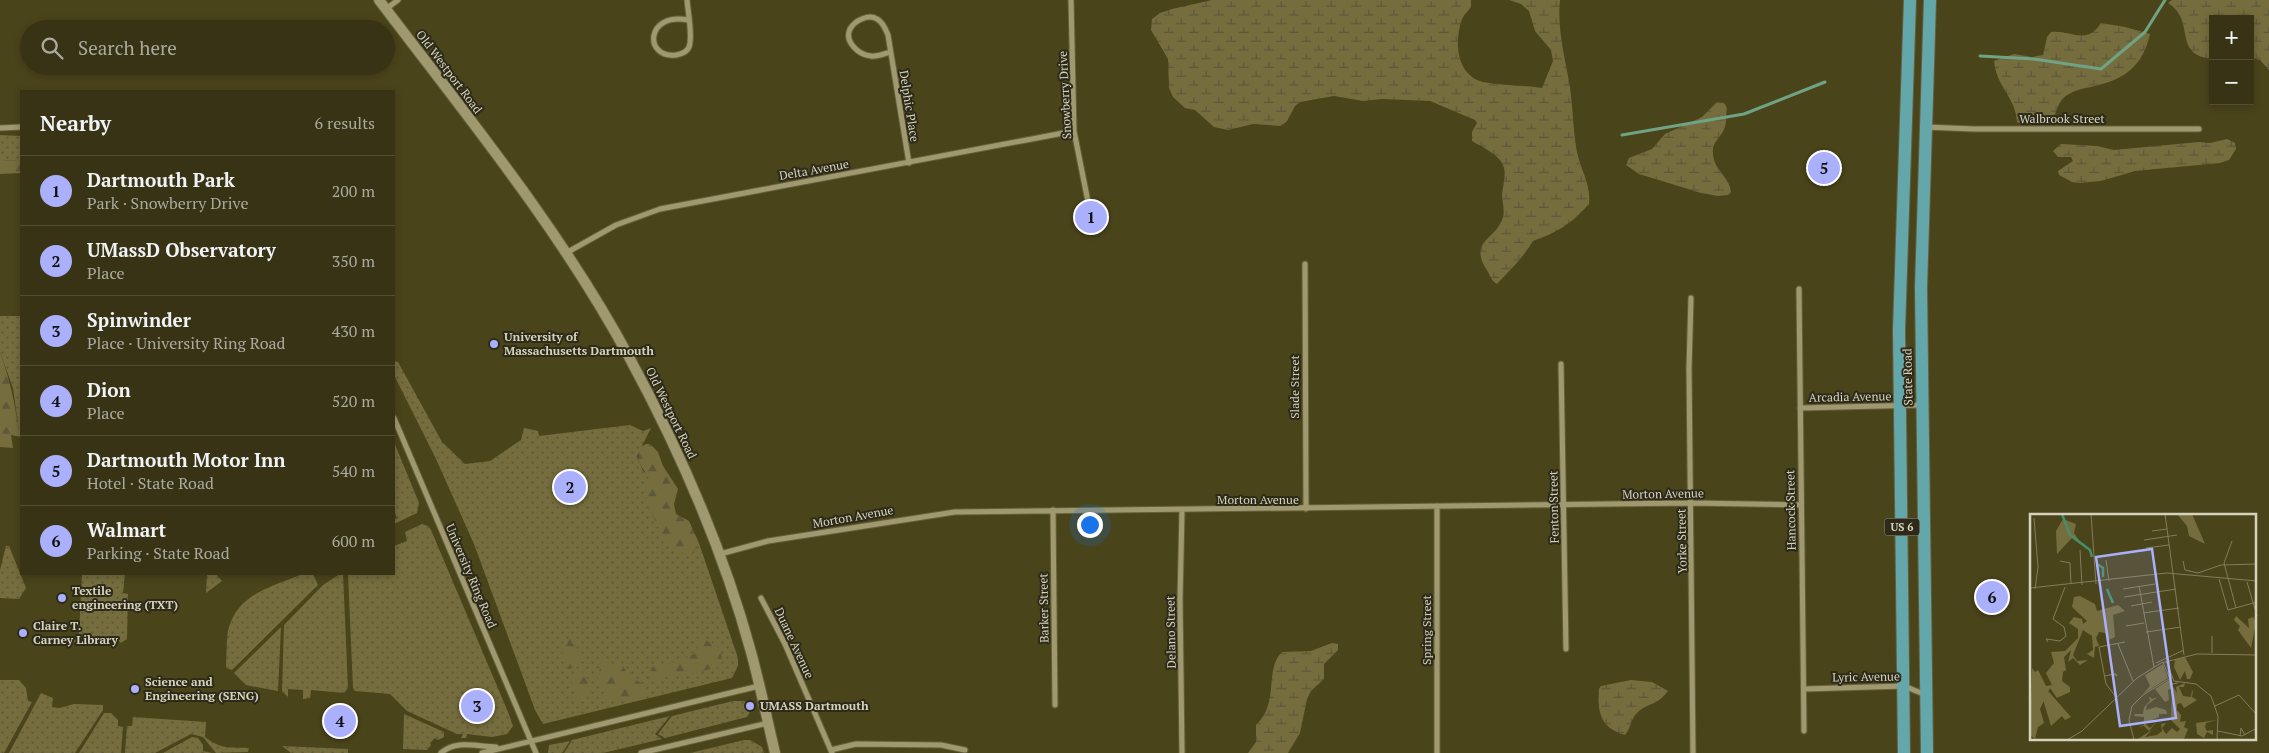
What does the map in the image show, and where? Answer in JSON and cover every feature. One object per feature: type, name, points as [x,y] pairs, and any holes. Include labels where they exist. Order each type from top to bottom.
[{"type":"main road","name":"Old Westport Road","points":[[379,0],[394,20]]},
{"type":"main road","name":"State Road","points":[[1904,753],[1899,301],[1910,0]]},
{"type":"main road","name":"State Road","points":[[1928,753],[1921,288],[1930,0]]},
{"type":"main road","name":"Old Westport Road","points":[[395,22],[502,164],[566,253],[604,313],[652,401],[687,475],[719,554],[751,653],[775,753]]},
{"type":"street","points":[[386,10],[398,0]]},
{"type":"street","points":[[687,0],[688,20],[689,47],[685,53],[669,56],[660,53],[653,37],[655,29],[664,22],[676,18],[688,20]]},
{"type":"street","name":"Snowberry Drive","points":[[1072,0],[1074,131],[1091,217]]},
{"type":"street","name":"Delphic Place","points":[[890,52],[873,56],[862,55],[853,46],[850,38],[850,29],[858,21],[868,17],[877,19],[884,26],[888,35],[909,163]]},
{"type":"street","points":[[0,128],[20,127]]},
{"type":"street","name":"Walbrook Street","points":[[1925,127],[1974,129],[2199,129]]},
{"type":"street","name":"Delta Avenue","points":[[566,253],[616,225],[660,209],[1074,131]]},
{"type":"street","name":"Slade Street","points":[[1304,264],[1306,509]]},
{"type":"street","name":"Hancock Street","points":[[1798,289],[1804,731]]},
{"type":"street","name":"Yorke Street","points":[[1691,298],[1693,753]]},
{"type":"street","name":"Fenton Street","points":[[1561,364],[1566,649]]},
{"type":"street","name":"Arcadia Avenue","points":[[1800,408],[1922,405]]},
{"type":"street","name":"University Ring Road","points":[[395,420],[536,753]]},
{"type":"street","name":"Morton Avenue","points":[[719,554],[768,541],[955,512],[1691,503],[1801,505]]},
{"type":"street","name":"Spring Street","points":[[1437,506],[1437,753]]},
{"type":"street","name":"Barker Street","points":[[1053,510],[1055,705]]},
{"type":"street","name":"Delano Street","points":[[1182,510],[1180,600],[1182,753]]},
{"type":"street","name":"Duane Avenue","points":[[761,598],[785,644],[831,752]]},
{"type":"street","points":[[482,753],[759,686]]},
{"type":"street","name":"Lyric Avenue","points":[[1804,688],[1904,686],[1926,696]]},
{"type":"street","points":[[641,753],[768,723]]},
{"type":"street","points":[[441,753],[459,744],[507,747]]},
{"type":"street","points":[[831,752],[856,744],[941,745],[965,750]]},
{"type":"green space","points":[[1212,0],[1471,0],[1471,7],[1462,19],[1458,37],[1459,56],[1467,72],[1483,82],[1542,88],[1553,61],[1551,50],[1535,31],[1529,11],[1521,4],[1509,0],[1560,0],[1561,33],[1570,87],[1576,144],[1587,184],[1589,204],[1564,227],[1533,241],[1520,259],[1497,284],[1493,281],[1482,261],[1480,253],[1485,242],[1495,231],[1503,217],[1502,194],[1505,171],[1496,156],[1472,141],[1472,132],[1477,123],[1475,120],[1430,101],[1382,99],[1363,101],[1334,96],[1300,102],[1295,106],[1287,121],[1281,126],[1253,124],[1228,130],[1214,127],[1195,110],[1185,108],[1173,97],[1169,88],[1168,59],[1151,30],[1152,19],[1160,13]]},
{"type":"green space","points":[[2172,0],[2269,0],[2269,70],[2260,60],[2254,59],[2254,15],[2209,15],[2209,58],[2200,56],[2192,51],[2177,10],[2168,3]]},
{"type":"green space","points":[[2101,23],[2150,34],[2147,45],[2138,62],[2132,69],[2116,79],[2069,94],[2059,103],[2053,118],[2049,121],[2032,124],[2017,122],[2013,106],[1998,78],[1994,61],[2014,54],[2032,57],[2043,55],[2047,37],[2051,32],[2078,35],[2090,34]]},
{"type":"green space","points":[[1717,102],[1724,103],[1727,110],[1725,128],[1714,145],[1713,156],[1730,186],[1731,192],[1728,195],[1718,196],[1701,193],[1639,174],[1626,165],[1629,158],[1652,149],[1665,134],[1702,117]]},
{"type":"green space","points":[[0,135],[20,136],[20,160],[0,161]]},
{"type":"green space","points":[[2227,139],[2235,143],[2236,149],[2229,160],[2220,163],[2135,171],[2101,181],[2079,183],[2072,182],[2059,175],[2058,171],[2073,161],[2071,157],[2058,157],[2053,151],[2061,144],[2097,146],[2114,150],[2199,142],[2210,143]]},
{"type":"green space","points":[[20,160],[20,173],[0,174],[0,161]]},
{"type":"green space","points":[[0,316],[20,316],[20,437],[11,435],[19,431],[13,388],[0,352]]},
{"type":"green space","points":[[0,352],[12,392],[19,432],[11,435],[13,448],[0,447]]},
{"type":"green space","points":[[395,361],[398,362],[442,442],[465,464],[490,461],[521,440],[524,428],[538,431],[539,436],[630,425],[643,431],[651,428],[637,456],[643,471],[648,475],[691,555],[699,543],[738,658],[738,666],[732,678],[543,724],[535,710],[474,544],[436,459],[395,377]]},
{"type":"green space","points":[[395,444],[419,503],[417,513],[395,524],[397,518],[395,513]]},
{"type":"green space","points":[[650,444],[658,452],[663,466],[678,489],[674,504],[676,514],[689,521],[699,543],[691,555],[671,550],[652,514],[647,495],[649,478],[638,457],[639,448]]},
{"type":"green space","points":[[422,524],[428,526],[431,530],[508,712],[513,726],[507,734],[492,737],[467,734],[466,738],[461,738],[463,734],[457,734],[407,711],[390,694],[355,691],[353,688],[348,575],[395,575],[395,546],[407,541],[405,532]]},
{"type":"green space","points":[[6,546],[9,546],[26,588],[19,599],[0,598],[0,570]]},
{"type":"green space","points":[[82,575],[125,575],[123,593],[128,594],[127,639],[121,643],[118,640],[104,639],[104,642],[82,638],[81,643],[74,642],[75,634],[79,634]]},
{"type":"green space","points":[[207,575],[217,575],[222,581],[206,593]]},
{"type":"green space","points":[[300,575],[313,575],[318,585],[232,670],[226,668],[227,638],[230,636],[227,637],[236,611],[244,602],[265,589]]},
{"type":"green space","points":[[338,575],[343,575],[348,688],[344,693],[311,690],[310,698],[303,699],[303,690],[288,689],[288,697],[282,691],[284,625],[323,585]]},
{"type":"green space","points":[[281,627],[278,691],[246,685],[234,673]]},
{"type":"green space","points":[[572,638],[581,661],[574,668],[568,669],[562,652],[563,642]]},
{"type":"green space","points":[[700,639],[711,642],[721,652],[722,661],[720,667],[651,682],[649,675],[652,667],[679,661],[696,653]]},
{"type":"green space","points":[[1332,643],[1338,644],[1338,650],[1324,664],[1324,679],[1311,691],[1307,699],[1300,733],[1288,753],[1248,753],[1256,742],[1256,725],[1268,707],[1274,667],[1282,652],[1311,651]]},
{"type":"green space","points":[[602,658],[608,658],[614,666],[622,664],[628,675],[644,685],[646,698],[607,701],[597,676],[600,669],[598,664]]},
{"type":"green space","points":[[582,671],[587,680],[590,695],[583,701],[578,702],[572,685],[572,675]]},
{"type":"green space","points":[[0,680],[19,680],[26,688],[28,701],[32,702],[4,753],[0,753]]},
{"type":"green space","points":[[1631,680],[1652,682],[1668,691],[1657,702],[1636,713],[1625,735],[1611,728],[1602,718],[1599,705],[1599,689],[1601,686]]},
{"type":"green space","points":[[41,693],[53,698],[52,707],[60,708],[74,704],[103,705],[103,710],[75,753],[9,753]]},
{"type":"green space","points":[[733,701],[744,701],[750,705],[751,710],[747,717],[665,738],[658,734],[672,716]]},
{"type":"green space","points":[[104,713],[111,713],[118,720],[118,726],[123,727],[121,753],[79,753]]},
{"type":"green space","points":[[404,714],[444,732],[444,737],[438,740],[435,738],[427,750],[403,749]]},
{"type":"green space","points":[[670,716],[655,734],[662,739],[603,753],[564,753],[572,740]]},
{"type":"green space","points":[[133,717],[206,722],[205,737],[221,746],[249,748],[248,752],[216,753],[203,737],[191,734],[155,753],[125,753],[127,726],[132,726]]},
{"type":"green space","points":[[192,737],[198,738],[203,745],[203,751],[212,753],[163,753]]},
{"type":"green space","points":[[750,740],[762,747],[764,753],[690,753]]},
{"type":"green space","points":[[570,741],[562,753],[548,753],[549,745]]},
{"type":"green space","points":[[282,746],[348,749],[348,753],[291,753]]},
{"type":"waterway","points":[[1980,56],[2034,59],[2101,69],[2145,32],[2165,0]]},
{"type":"waterway","points":[[1622,135],[1744,114],[1825,82]]},
{"type":"place","name":"Dartmouth Motor Inn","points":[[1824,168]]},
{"type":"place","name":"Dartmouth Park","points":[[1091,217]]},
{"type":"place","name":"University of Massachusetts Dartmouth","points":[[494,344]]},
{"type":"place","name":"UMassD Observatory","points":[[570,487]]},
{"type":"place","name":"Walmart","points":[[1992,597]]},
{"type":"place","name":"Textile engineering (TXT)","points":[[62,598]]},
{"type":"place","name":"Claire T. Carney Library","points":[[23,633]]},
{"type":"place","name":"Science and Engineering (SENG)","points":[[135,689]]},
{"type":"place","name":"Spinwinder","points":[[477,706]]},
{"type":"place","name":"UMASS Dartmouth","points":[[750,706]]},
{"type":"place","name":"Dion","points":[[340,721]]}]
